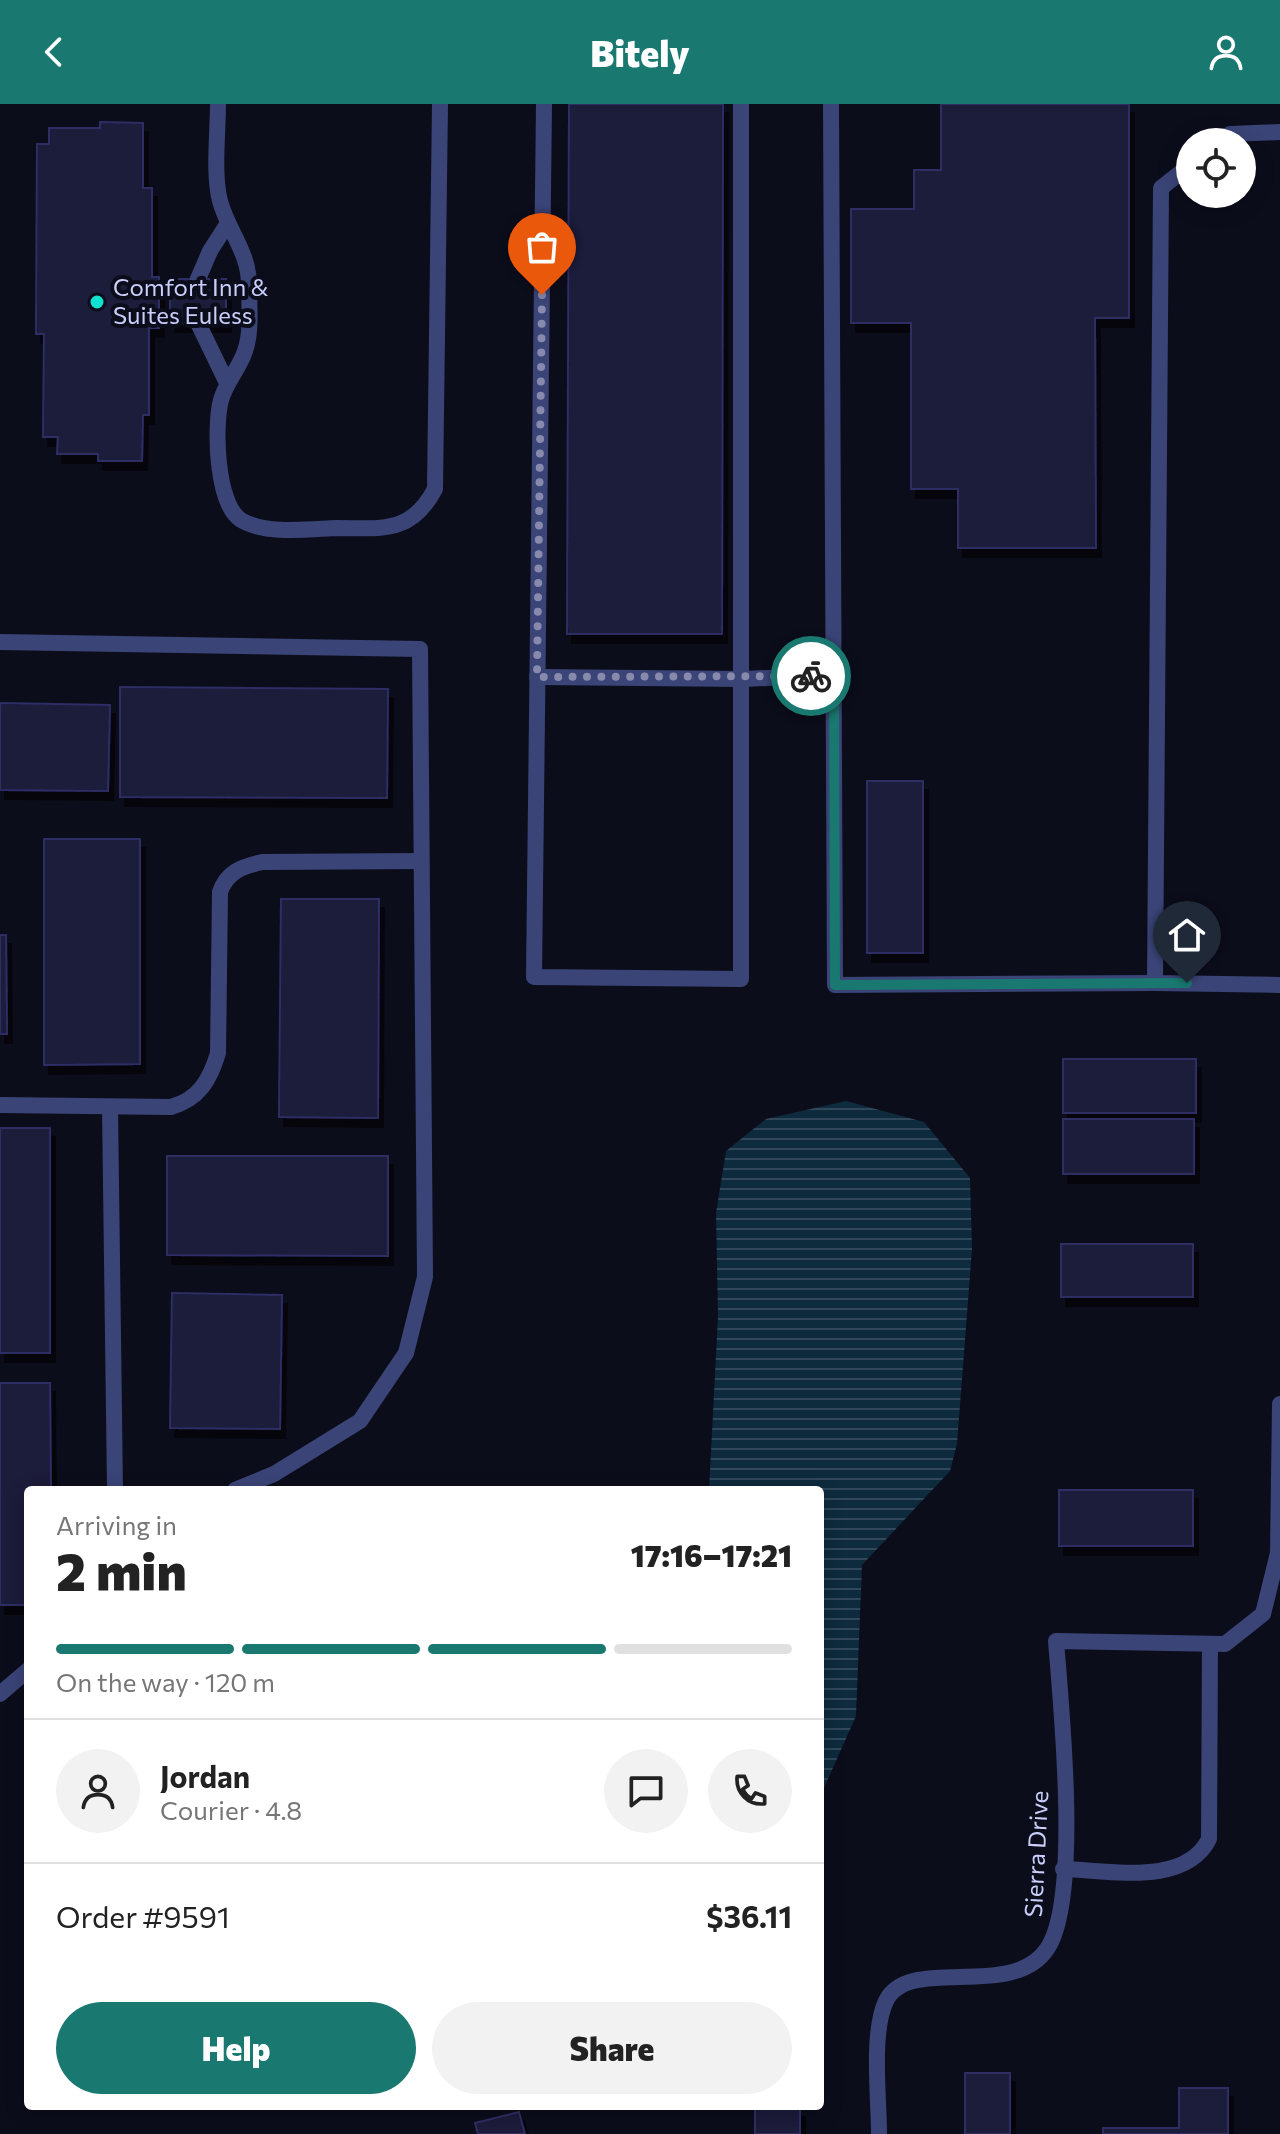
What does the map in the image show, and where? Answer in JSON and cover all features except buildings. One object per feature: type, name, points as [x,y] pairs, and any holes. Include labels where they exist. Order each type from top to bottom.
[{"type":"street","points":[[218,104],[219,198],[228,223],[243,246],[249,279],[250,327],[245,352],[227,383],[220,404],[220,485],[227,506],[242,520],[285,528],[386,528],[411,521],[435,489],[440,104]]},
{"type":"street","points":[[544,104],[534,977],[741,979],[744,679],[741,104]]},
{"type":"street","points":[[831,104],[835,985],[1280,985]]},
{"type":"street","points":[[1256,133],[1280,132]]},
{"type":"street","points":[[1155,983],[1161,188],[1176,176]]},
{"type":"street","points":[[198,279],[210,251],[228,223]]},
{"type":"street","points":[[198,323],[227,383]]},
{"type":"street","points":[[0,642],[420,649],[425,1277],[406,1353],[360,1421],[274,1474],[245,1486]]},
{"type":"street","points":[[537,677],[744,679],[834,675]]},
{"type":"street","points":[[0,1105],[171,1107],[190,1102],[211,1077],[218,1053],[220,892],[232,873],[262,862],[421,861]]},
{"type":"street","points":[[110,1107],[115,1486]]},
{"type":"street","points":[[1063,1869],[1166,1870],[1186,1864],[1202,1854],[1209,1839],[1210,1644],[1225,1644],[1263,1614],[1278,1553],[1280,1404]]},
{"type":"street","name":"Sierra Drive","points":[[879,2134],[879,2039],[887,1998],[900,1986],[930,1979],[1004,1976],[1028,1966],[1046,1951],[1060,1923],[1065,1754],[1056,1641],[1210,1644]]},
{"type":"street","points":[[0,1694],[24,1673]]},
{"type":"water","points":[[846,1101],[924,1122],[970,1178],[972,1249],[957,1444],[950,1471],[862,1565],[856,1716],[824,1788],[824,1486],[709,1486],[718,1317],[716,1213],[726,1151],[766,1119]]},
{"type":"way so far","points":[[542,295],[537,677],[744,679],[811,676]]},
{"type":"place","name":"Comfort Inn & Suites Euless","points":[[97,302]]},
{"type":"route","points":[[811,676],[834,675],[835,985],[1187,983]]}]
